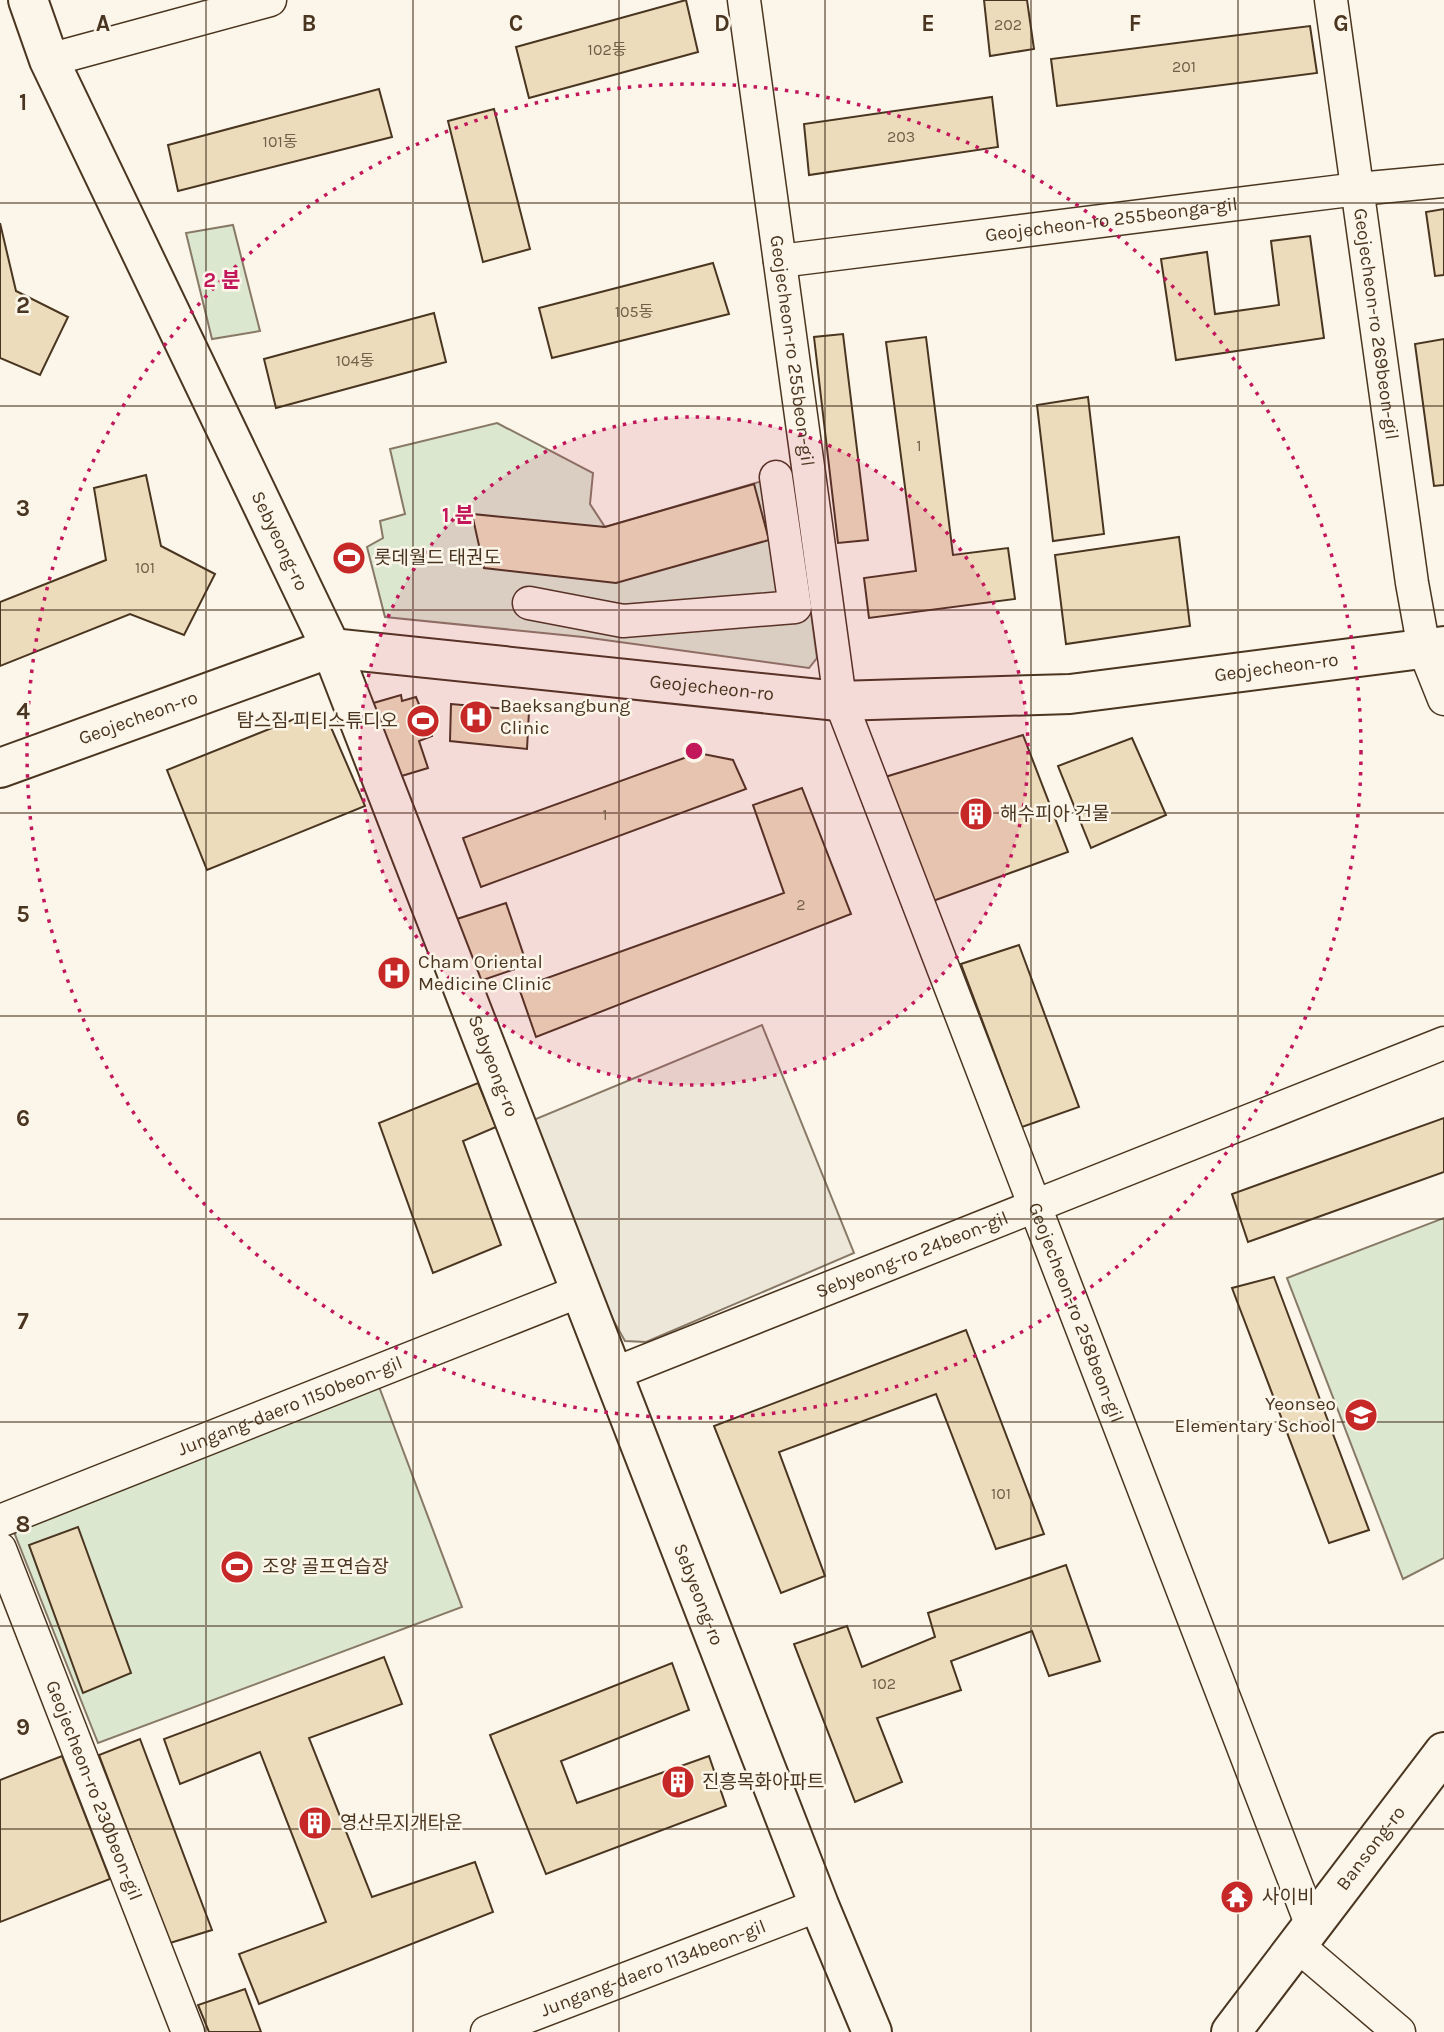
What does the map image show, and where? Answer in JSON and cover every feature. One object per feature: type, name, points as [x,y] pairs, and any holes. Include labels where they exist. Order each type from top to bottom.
[{"type":"main road","name":"Sebyeong-ro","points":[[28,0],[49,60],[331,648],[819,1905],[872,2032]]},
{"type":"main road","name":"Geojecheon-ro","points":[[0,768],[331,648],[840,701],[1070,694],[1434,647]]},
{"type":"main road","name":"Bansong-ro","points":[[1231,2032],[1444,1752]]},
{"type":"street","points":[[49,60],[270,0]]},
{"type":"street","name":"Geojecheon-ro 255beon-gil","points":[[744,0],[840,701]]},
{"type":"street","name":"Geojecheon-ro 269beon-gil","points":[[1331,0],[1412,583],[1434,647],[1444,699]]},
{"type":"street","name":"Geojecheon-ro 255beonga-gil","points":[[780,261],[1358,189],[1444,181]]},
{"type":"street","points":[[529,603],[623,621],[795,607],[776,477]]},
{"type":"street","name":"Geojecheon-ro 258beon-gil","points":[[840,701],[1035,1205],[1304,1936]]},
{"type":"street","name":"Sebyeong-ro 24beon-gil","points":[[613,1374],[1444,1043]]},
{"type":"street","name":"Jungang-daero 1150beon-gil","points":[[0,1521],[580,1290]]},
{"type":"street","name":"Geojecheon-ro 230beon-gil","points":[[0,1549],[188,2032]]},
{"type":"street","name":"Jungang-daero 1134beon-gil","points":[[488,2032],[819,1905]]},
{"type":"street","points":[[1304,1936],[1399,2032]]},
{"type":"green space","points":[[233,225],[260,331],[212,339],[186,233]]},
{"type":"green space","points":[[497,423],[593,473],[590,504],[605,527],[776,477],[793,479],[817,658],[809,668],[583,637],[385,617],[367,547],[383,538],[380,521],[405,514],[390,449]]},
{"type":"green space","points":[[1444,1218],[1444,1558],[1403,1579],[1287,1278]]},
{"type":"green space","name":"조양 골프연습장","points":[[378,1384],[462,1607],[98,1743],[12,1527]]},
{"type":"shaded area","points":[[762,1025],[854,1253],[646,1342],[625,1341],[600,1297],[531,1121]]},
{"type":"building","points":[[686,0],[698,52],[529,98],[516,47]]},
{"type":"building","points":[[984,0],[1027,0],[1034,49],[990,56]]},
{"type":"building","points":[[1310,26],[1317,73],[1057,106],[1051,59]]},
{"type":"building","points":[[379,89],[392,137],[178,191],[168,145]]},
{"type":"building","points":[[992,97],[998,147],[809,175],[804,124]]},
{"type":"building","points":[[494,109],[530,249],[483,262],[448,121]]},
{"type":"building","points":[[1444,209],[1444,275],[1435,276],[1426,212]]},
{"type":"building","points":[[0,223],[16,291],[68,317],[40,375],[0,358]]},
{"type":"building","points":[[1310,236],[1324,338],[1176,360],[1161,259],[1207,252],[1215,314],[1279,305],[1271,241]]},
{"type":"building","points":[[713,263],[729,314],[552,358],[539,308]]},
{"type":"building","points":[[434,313],[446,362],[276,408],[264,359]]},
{"type":"building","points":[[843,334],[868,540],[838,543],[814,337]]},
{"type":"building","points":[[926,337],[953,555],[1008,548],[1015,599],[869,618],[864,578],[916,571],[886,342]]},
{"type":"building","points":[[1444,339],[1444,485],[1434,486],[1415,344]]},
{"type":"building","points":[[1088,397],[1104,534],[1053,541],[1037,405]]},
{"type":"building","points":[[146,475],[161,546],[215,574],[184,635],[130,614],[0,666],[0,602],[106,560],[94,488]]},
{"type":"building","points":[[754,484],[769,540],[616,583],[484,568],[472,514],[605,527]]},
{"type":"building","points":[[1179,537],[1190,626],[1066,644],[1055,555]]},
{"type":"building","points":[[401,695],[402,701],[416,697],[432,736],[419,741],[428,768],[395,778],[370,704]]},
{"type":"building","points":[[451,704],[529,711],[527,749],[450,741]]},
{"type":"building","points":[[307,714],[330,725],[365,806],[207,870],[167,770]]},
{"type":"building","name":"해수피아 건물","points":[[1023,735],[1068,852],[933,901],[885,777]]},
{"type":"building","points":[[1132,738],[1166,815],[1091,848],[1058,766]]},
{"type":"building","points":[[698,753],[733,760],[746,789],[481,887],[463,838]]},
{"type":"building","points":[[802,788],[851,914],[536,1037],[519,988],[784,893],[753,805]]},
{"type":"building","points":[[506,903],[527,965],[480,981],[457,919]]},
{"type":"building","points":[[1019,945],[1079,1107],[1022,1127],[961,964]]},
{"type":"building","points":[[478,1083],[496,1127],[463,1141],[501,1245],[433,1273],[379,1123]]},
{"type":"building","points":[[1444,1118],[1444,1172],[1248,1242],[1232,1194]]},
{"type":"building","points":[[1274,1277],[1369,1530],[1329,1543],[1232,1288]]},
{"type":"building","points":[[966,1330],[1044,1534],[996,1549],[936,1394],[779,1452],[825,1576],[781,1593],[714,1426]]},
{"type":"building","points":[[78,1527],[131,1673],[83,1693],[29,1545]]},
{"type":"building","points":[[1066,1565],[1100,1661],[1049,1676],[1032,1631],[951,1661],[961,1690],[877,1718],[902,1782],[855,1802],[794,1644],[847,1626],[862,1667],[935,1637],[928,1613]]},
{"type":"building","name":"영산무지개타운","points":[[384,1657],[402,1704],[309,1738],[372,1897],[475,1862],[493,1912],[259,2004],[239,1954],[326,1922],[260,1752],[180,1784],[164,1739]]},
{"type":"building","name":"진흥목화아파트","points":[[672,1663],[689,1710],[561,1761],[577,1803],[709,1756],[726,1806],[546,1874],[490,1735]]},
{"type":"building","points":[[140,1739],[212,1930],[170,1943],[99,1755]]},
{"type":"building","points":[[62,1756],[110,1879],[0,1922],[0,1780]]},
{"type":"building","points":[[245,1989],[261,2032],[209,2032],[198,2005]]},
{"type":"place","name":"롯데월드 태권도","points":[[349,558]]},
{"type":"place","name":"Baeksangbung Clinic","points":[[476,717]]},
{"type":"place","name":"탐스짐 피티스튜디오","points":[[423,721]]},
{"type":"place","name":"해수피아 건물","points":[[976,814]]},
{"type":"place","name":"Cham Oriental Medicine Clinic","points":[[394,973]]},
{"type":"place","name":"Yeonseo Elementary School","points":[[1361,1415]]},
{"type":"place","name":"조양 골프연습장","points":[[237,1567]]},
{"type":"place","name":"진흥목화아파트","points":[[678,1782]]},
{"type":"place","name":"영산무지개타운","points":[[315,1823]]},
{"type":"place","name":"사이비","points":[[1237,1897]]}]
